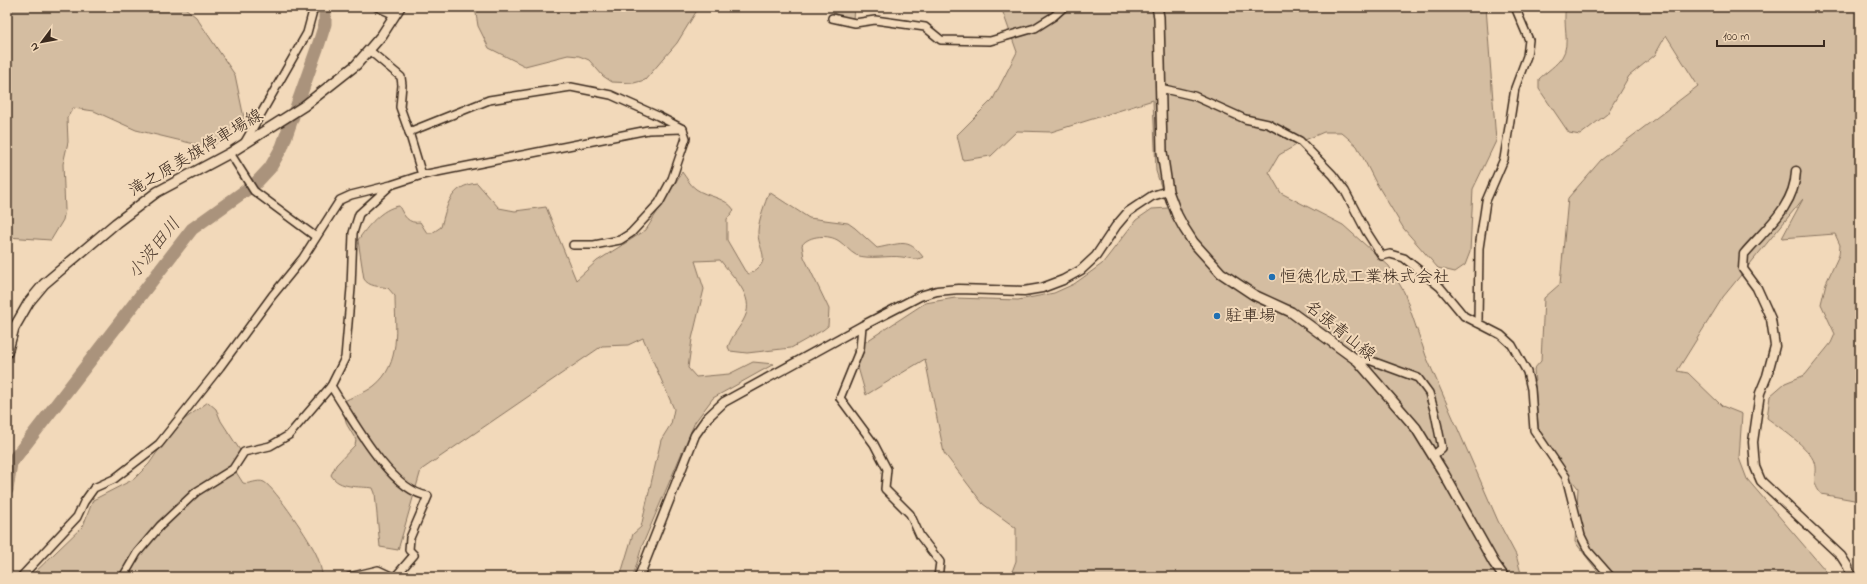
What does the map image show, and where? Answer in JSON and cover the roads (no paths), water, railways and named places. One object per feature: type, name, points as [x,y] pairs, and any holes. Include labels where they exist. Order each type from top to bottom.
[{"type":"main road","name":"名張青山線","points":[[1157,7],[1159,17],[1162,152],[1168,191],[1177,215],[1193,242],[1220,272],[1254,295],[1291,312],[1358,360],[1416,428],[1434,455],[1487,550],[1504,577]]},
{"type":"main road","name":"滝之原美旗停車場線","points":[[7,353],[14,328],[29,302],[44,284],[116,223],[157,192],[230,153],[281,119],[304,106],[356,65],[370,51],[397,11]]},
{"type":"street","points":[[245,143],[307,33],[314,7]]},
{"type":"street","points":[[377,7],[397,11]]},
{"type":"street","points":[[832,18],[855,23],[875,20],[925,27],[941,40],[990,41],[1034,28],[1054,16],[1064,7]]},
{"type":"street","points":[[1478,323],[1479,248],[1486,201],[1504,159],[1515,88],[1527,56],[1529,40],[1515,7]]},
{"type":"street","points":[[370,51],[401,77],[402,85],[400,107],[422,175]]},
{"type":"street","points":[[409,132],[489,100],[571,87],[611,96],[658,116],[683,129],[686,138],[672,179],[659,203],[631,233],[620,240],[594,245],[573,245]]},
{"type":"street","points":[[1160,88],[1194,96],[1245,119],[1268,124],[1300,140],[1333,175],[1345,191],[1366,231],[1382,256],[1390,254],[1404,258],[1440,287],[1464,316],[1501,335],[1512,345],[1522,360],[1531,389],[1534,430],[1566,477],[1581,536],[1589,552],[1611,577]]},
{"type":"street","points":[[21,577],[77,517],[84,502],[94,488],[114,479],[159,444],[220,367],[272,296],[303,258],[340,200],[351,194],[391,185],[422,175],[648,130],[683,129]]},
{"type":"street","points":[[230,153],[254,191],[316,238]]},
{"type":"street","points":[[1796,172],[1790,196],[1778,217],[1744,254],[1743,269],[1757,288],[1771,319],[1775,346],[1767,376],[1760,393],[1753,442],[1755,467],[1761,481],[1841,556],[1848,567],[1851,577]]},
{"type":"street","points":[[123,577],[137,552],[160,526],[196,492],[232,469],[244,452],[270,446],[289,435],[331,386],[345,358],[351,288],[353,233],[360,214],[391,185]]},
{"type":"street","points":[[639,577],[695,435],[707,418],[718,407],[734,395],[911,300],[937,291],[959,289],[1024,291],[1042,288],[1057,283],[1081,270],[1093,259],[1116,226],[1128,212],[1152,196],[1168,191]]},
{"type":"street","points":[[862,326],[860,350],[840,398],[850,414],[874,444],[887,470],[885,489],[910,514],[920,536],[940,562],[938,577]]},
{"type":"street","points":[[1358,360],[1369,360],[1418,378],[1429,393],[1435,413],[1442,448],[1434,455]]},
{"type":"street","points":[[331,386],[381,462],[405,486],[420,495],[428,496],[410,538],[408,550],[414,555],[394,577],[378,570],[349,577]]},
{"type":"waterway","name":"小波田川","points":[[7,490],[11,463],[192,229],[256,183],[270,168],[282,147],[319,43],[325,24],[325,7]]},
{"type":"place","name":"恒徳化成工業株式会社","points":[[1272,277]]},
{"type":"place","name":"駐車場","points":[[1217,316]]}]
